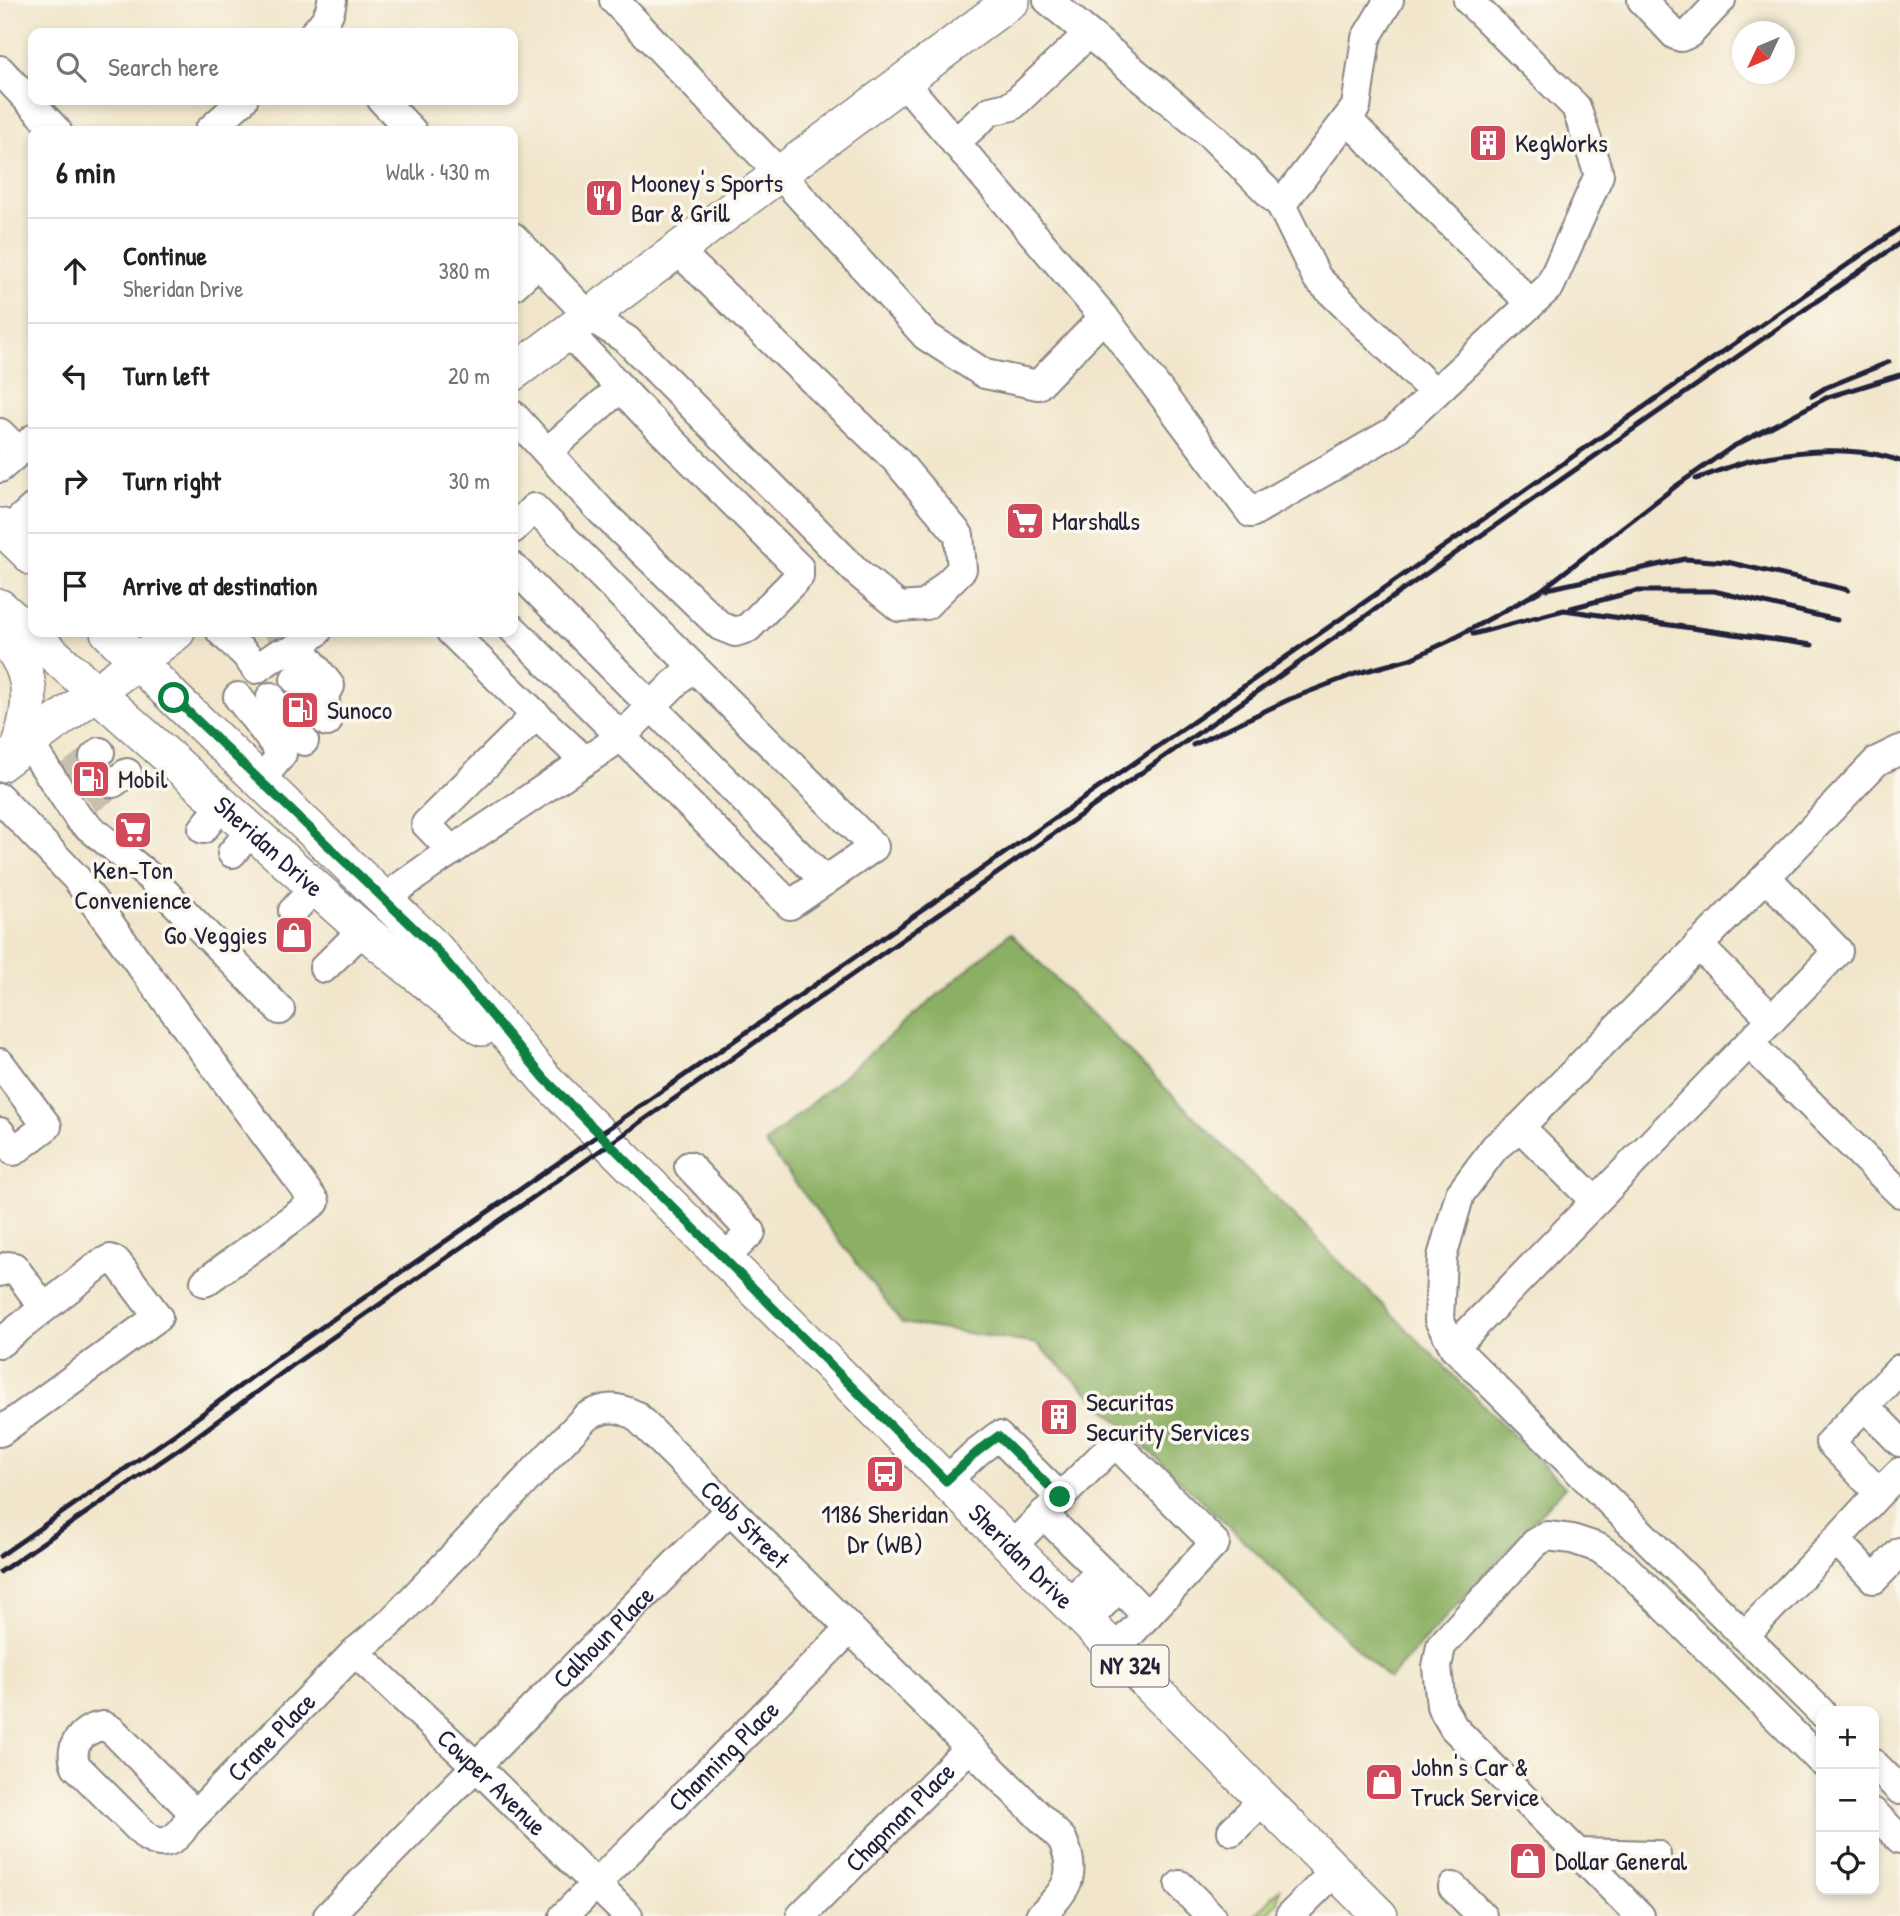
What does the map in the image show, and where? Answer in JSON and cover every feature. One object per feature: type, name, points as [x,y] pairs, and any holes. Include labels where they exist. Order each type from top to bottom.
[{"type":"main road","points":[[518,369],[903,81],[998,4]]},
{"type":"main road","points":[[3,529],[28,553]]},
{"type":"main road","name":"Sheridan Drive","points":[[0,607],[28,632]]},
{"type":"main road","points":[[0,633],[17,656],[30,690],[28,719],[16,752]]},
{"type":"main road","name":"Sheridan Drive","points":[[34,637],[96,691],[213,817],[304,899],[363,930],[545,1079]]},
{"type":"main road","name":"Sheridan Drive","points":[[113,637],[435,948],[545,1079],[1380,1916]]},
{"type":"main road","points":[[16,752],[170,637]]},
{"type":"street","points":[[319,28],[326,20],[332,0]]},
{"type":"street","points":[[614,0],[779,173],[926,336],[985,374],[1038,385],[1104,317]]},
{"type":"street","points":[[1048,0],[1213,137],[1281,205],[1317,278],[1435,393]]},
{"type":"street","points":[[1281,205],[1356,107],[1366,38],[1389,0]]},
{"type":"street","points":[[903,81],[1104,317],[1251,513],[1393,432],[1550,286],[1599,176],[1576,107],[1468,0]]},
{"type":"street","points":[[1642,0],[1675,35],[1681,37],[1690,33],[1721,0]]},
{"type":"street","points":[[955,143],[990,110],[1012,106],[1088,34]]},
{"type":"street","points":[[0,70],[28,100]]},
{"type":"street","points":[[33,105],[52,126]]},
{"type":"street","points":[[214,126],[238,105]]},
{"type":"street","points":[[387,105],[407,126]]},
{"type":"street","points":[[1347,119],[1531,304]]},
{"type":"street","points":[[518,242],[538,263],[620,388],[799,568],[799,576],[748,628],[735,632],[720,626],[601,511],[518,420]]},
{"type":"street","points":[[578,324],[627,340],[858,573],[899,607],[926,605],[962,569],[959,536],[896,460],[677,250]]},
{"type":"street","points":[[518,281],[538,263]]},
{"type":"street","points":[[547,452],[620,388]]},
{"type":"street","points":[[518,524],[534,508],[874,847],[790,905],[518,634]]},
{"type":"street","points":[[3,529],[28,512]]},
{"type":"street","points":[[518,572],[825,881]]},
{"type":"street","points":[[239,637],[274,647],[330,686],[314,698]]},
{"type":"street","points":[[456,637],[585,761]]},
{"type":"street","points":[[211,732],[274,647]]},
{"type":"street","points":[[385,900],[452,851],[621,737],[692,666]]},
{"type":"street","points":[[238,697],[284,730]]},
{"type":"street","points":[[260,780],[282,754],[284,730],[271,697]]},
{"type":"street","points":[[452,851],[426,824],[536,715]]},
{"type":"street","points":[[1816,1707],[1454,1347],[1440,1320],[1442,1257],[1460,1194],[1495,1147],[1520,1126],[1877,761],[1900,748]]},
{"type":"street","points":[[16,752],[77,798],[79,819],[151,878],[280,1010]]},
{"type":"street","points":[[0,797],[76,878],[315,1202],[205,1282]]},
{"type":"street","points":[[1454,1347],[1838,951],[1766,877]]},
{"type":"street","points":[[324,968],[363,930]]},
{"type":"street","points":[[1698,945],[1772,1019]]},
{"type":"street","points":[[1749,1043],[1900,1193]]},
{"type":"street","points":[[0,1063],[47,1126],[14,1151],[0,1132]]},
{"type":"street","points":[[1520,1126],[1595,1201]]},
{"type":"street","points":[[690,1166],[751,1232],[724,1259]]},
{"type":"street","points":[[0,1343],[110,1259],[117,1262],[158,1317],[0,1432]]},
{"type":"street","points":[[0,1272],[8,1266],[14,1267],[44,1308]]},
{"type":"street","points":[[1879,1493],[1830,1442],[1900,1369]]},
{"type":"street","points":[[1865,1406],[1900,1442]]},
{"type":"street","name":"Cobb Street","points":[[355,1651],[390,1623],[586,1417],[598,1410],[623,1409],[635,1415],[1062,1839],[1070,1866],[1068,1881],[1061,1895],[1040,1916]]},
{"type":"street","points":[[946,1481],[998,1436],[1110,1579],[1147,1616]]},
{"type":"street","points":[[1012,1547],[1115,1443],[1215,1543],[1114,1651]]},
{"type":"street","points":[[1744,1636],[1900,1472]]},
{"type":"street","name":"Calhoun Place","points":[[328,1916],[730,1509]]},
{"type":"street","points":[[1640,1916],[1454,1728],[1441,1706],[1437,1667],[1441,1646],[1535,1543],[1547,1536],[1572,1539],[1600,1548],[1623,1565],[1816,1756]]},
{"type":"street","points":[[1836,1540],[1874,1579],[1900,1552]]},
{"type":"street","points":[[1077,1613],[1110,1579]]},
{"type":"street","name":"Channing Place","points":[[564,1916],[850,1629]]},
{"type":"street","name":"Cowper Avenue","points":[[355,1651],[628,1916]]},
{"type":"street","name":"Crane Place","points":[[188,1822],[355,1651]]},
{"type":"street","name":"Chapman Place","points":[[801,1916],[970,1747]]},
{"type":"street","points":[[1879,1769],[1900,1790]]},
{"type":"street","points":[[1232,1831],[1263,1800]]},
{"type":"street","points":[[1879,1818],[1900,1839]]},
{"type":"street","points":[[1577,1853],[1656,1855]]},
{"type":"street","points":[[1290,1916],[1335,1871]]},
{"type":"street","points":[[1180,1885],[1211,1916]]},
{"type":"street","points":[[1453,1887],[1482,1916]]},
{"type":"green space","points":[[1010,933],[1565,1487],[1389,1679],[1037,1344],[902,1323],[765,1143]]},
{"type":"green space","points":[[1280,1889],[1278,1902],[1265,1916],[1254,1916]]},
{"type":"tunnel","points":[[273,646],[284,637]]},
{"type":"tunnel","points":[[69,775],[94,757]]},
{"type":"tunnel","points":[[88,801],[113,783]]},
{"type":"railway","points":[[0,1556],[175,1434],[283,1354],[1900,228]]},
{"type":"railway","points":[[0,1572],[1900,243]]},
{"type":"railway","points":[[1812,396],[1889,362]]},
{"type":"railway","points":[[1193,745],[1290,699],[1355,674],[1410,659],[1449,641],[1540,591],[1676,486],[1732,447],[1828,397],[1900,375]]},
{"type":"railway","points":[[1696,479],[1746,462],[1808,452],[1846,451],[1900,461]]},
{"type":"railway","points":[[1547,589],[1685,559],[1727,562],[1848,590]]},
{"type":"railway","points":[[1571,608],[1636,591],[1714,591],[1837,620]]},
{"type":"railway","points":[[1473,634],[1564,610],[1812,645]]},
{"type":"place","name":"KegWorks","points":[[1488,143]]},
{"type":"place","name":"Mooney's Sports Bar & Grill","points":[[604,198]]},
{"type":"place","name":"Marshalls","points":[[1025,521]]},
{"type":"place","name":"Sunoco","points":[[300,710]]},
{"type":"place","name":"Mobil","points":[[91,779]]},
{"type":"place","name":"Ken-Ton Convenience","points":[[133,830]]},
{"type":"place","name":"Go Veggies","points":[[294,935]]},
{"type":"place","name":"Securitas Security Services","points":[[1059,1417]]},
{"type":"place","name":"1186 Sheridan Dr (WB)","points":[[885,1474]]},
{"type":"place","name":"John's Car & Truck Service","points":[[1384,1782]]},
{"type":"place","name":"Dollar General","points":[[1528,1861]]},
{"type":"route","points":[[174,698],[435,948],[545,1079],[946,1481],[998,1436],[1060,1497]]}]
